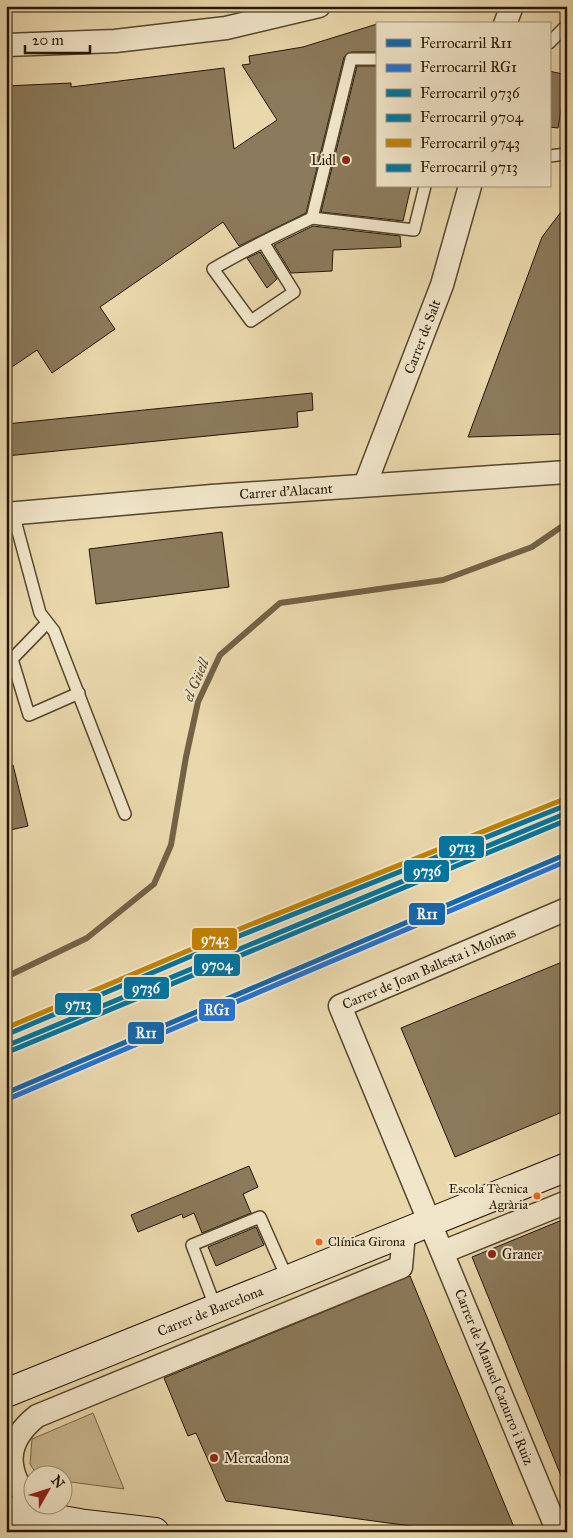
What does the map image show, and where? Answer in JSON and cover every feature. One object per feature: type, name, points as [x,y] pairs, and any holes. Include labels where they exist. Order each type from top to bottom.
[{"type":"main road","name":"Carrer de Barcelona","points":[[11,1391],[567,1167]]},
{"type":"main road","points":[[6,1510],[22,1509]]},
{"type":"main road","points":[[72,1516],[155,1532]]},
{"type":"street","points":[[6,45],[115,41],[226,28],[318,6]]},
{"type":"street","name":"Carrer de Salt","points":[[365,485],[442,285],[469,188]]},
{"type":"street","name":"Carrer d'Alacant","points":[[10,514],[365,485],[567,472]]},
{"type":"street","name":"Carrer de Joan Ballesta i Molinas","points":[[430,1222],[340,1006],[567,909]]},
{"type":"street","points":[[443,1252],[567,1202]]},
{"type":"street","name":"Carrer de Manuel Cazurro i Ruiz","points":[[430,1222],[558,1532]]},
{"type":"street","points":[[22,1488],[15,1478],[11,1466],[14,1444],[26,1425],[37,1416],[401,1266],[404,1232]]},
{"type":"street","name":"Carrer de Barcelona","points":[[11,1391],[62,1405]]},
{"type":"lane","points":[[550,42],[567,24]]},
{"type":"lane","points":[[312,218],[351,59],[376,59]]},
{"type":"lane","points":[[550,156],[567,154]]},
{"type":"lane","points":[[263,242],[294,292],[251,321],[213,269],[263,242],[312,218],[414,230],[424,188]]},
{"type":"lane","points":[[10,514],[40,614],[54,631],[125,814]]},
{"type":"lane","points":[[47,623],[12,659],[28,714],[78,693]]},
{"type":"lane","points":[[216,1308],[192,1246],[260,1217],[288,1280]]},
{"type":"shaded area","points":[[93,1413],[124,1489],[72,1482],[72,1466],[31,1466],[32,1439]]},
{"type":"shaded area","points":[[6,1523],[71,1532],[32,1532],[6,1528]]},
{"type":"building","points":[[376,24],[376,52],[351,52],[344,57],[306,213],[239,246],[223,222],[100,307],[115,329],[52,373],[37,350],[6,371],[6,86],[71,83],[71,87],[224,68],[234,149],[277,120],[242,65],[250,64],[249,56],[303,47]]},
{"type":"building","points":[[357,66],[376,66],[376,188],[411,188],[403,221],[321,212]]},
{"type":"building","points":[[550,71],[567,75],[558,128],[550,127]]},
{"type":"building","points":[[567,204],[567,434],[468,437],[542,237]]},
{"type":"building","points":[[313,226],[400,236],[401,247],[333,250],[332,271],[291,273],[274,245]]},
{"type":"building","points":[[260,252],[277,279],[267,288],[247,258]]},
{"type":"building","points":[[312,393],[313,410],[297,412],[298,427],[6,456],[6,424]]},
{"type":"building","points":[[222,532],[229,587],[96,604],[89,549]]},
{"type":"building","points":[[13,765],[28,826],[6,831],[6,766]]},
{"type":"building","points":[[567,960],[567,1110],[455,1157],[401,1028]]},
{"type":"building","points":[[249,1166],[258,1187],[243,1194],[251,1213],[202,1233],[194,1213],[183,1218],[182,1214],[138,1232],[131,1215]]},
{"type":"building","points":[[567,1218],[567,1488],[566,1488],[472,1257]]},
{"type":"building","points":[[256,1227],[264,1245],[216,1266],[208,1247]]},
{"type":"building","points":[[410,1276],[516,1532],[455,1532],[226,1501],[196,1433],[188,1436],[164,1378]]},
{"type":"waterway","name":"el Güell","points":[[6,977],[87,938],[154,884],[171,845],[186,757],[198,702],[220,655],[280,603],[443,580],[532,547],[567,523]]},
{"type":"rail line","name":"9743","points":[[6,1028],[232,932],[567,798]]},
{"type":"rail line","name":"9713","points":[[8,1034],[234,938],[567,805]]},
{"type":"rail line","name":"9736","points":[[6,1046],[567,813]]},
{"type":"rail line","name":"9704","points":[[8,1052],[567,820]]},
{"type":"rail line","name":"R11","points":[[6,1093],[567,854]]},
{"type":"rail line","name":"RG1","points":[[8,1099],[567,861]]},
{"type":"place","name":"Lidl","points":[[346,160]]},
{"type":"place","name":"Escola Tècnica Agrària","points":[[537,1196]]},
{"type":"place","name":"Clínica Girona","points":[[319,1242]]},
{"type":"place","name":"Graner","points":[[492,1254]]},
{"type":"place","name":"Mercadona","points":[[214,1458]]}]
